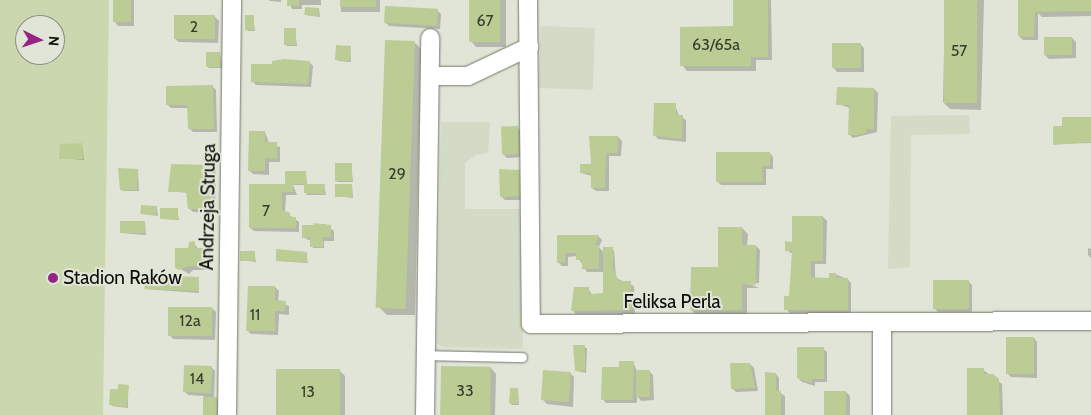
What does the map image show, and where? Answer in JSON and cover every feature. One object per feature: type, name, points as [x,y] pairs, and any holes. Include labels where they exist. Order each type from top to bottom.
[{"type":"street","name":"Andrzeja Struga","points":[[227,415],[232,0]]},
{"type":"street","name":"Feliksa Perla","points":[[528,0],[531,324],[1091,321]]},
{"type":"street","points":[[425,415],[424,355],[430,38]]},
{"type":"street","points":[[430,76],[468,76],[529,47]]},
{"type":"street","points":[[882,322],[882,415]]},
{"type":"lane","points":[[424,355],[522,357]]},
{"type":"shaded area","points":[[541,26],[595,28],[593,90],[539,88]]},
{"type":"shaded area","points":[[969,115],[970,134],[911,135],[910,267],[888,269],[891,116]]},
{"type":"shaded area","points":[[441,122],[490,122],[488,153],[476,155],[465,163],[465,209],[520,209],[523,349],[442,347],[437,343]]},
{"type":"green space","name":"Stadion Raków","points":[[0,0],[109,0],[103,415],[0,415]]},
{"type":"building","points":[[113,0],[131,0],[131,22],[113,22]]},
{"type":"building","points":[[287,0],[299,0],[299,6],[287,6]]},
{"type":"building","points":[[340,0],[376,0],[376,7],[340,7]]},
{"type":"building","points":[[469,0],[500,0],[500,42],[469,42]]},
{"type":"building","points":[[733,0],[768,0],[768,57],[751,57],[751,66],[680,66],[680,27],[733,26]]},
{"type":"building","points":[[944,0],[977,0],[977,103],[944,103]]},
{"type":"building","points":[[1018,0],[1091,0],[1091,11],[1035,12],[1034,37],[1018,36]]},
{"type":"building","points":[[385,6],[438,9],[437,26],[384,23]]},
{"type":"building","points":[[305,7],[319,8],[318,16],[304,15]]},
{"type":"building","points":[[174,15],[215,15],[215,39],[174,39]]},
{"type":"building","points":[[245,15],[254,15],[254,30],[245,30]]},
{"type":"building","points":[[284,28],[296,28],[296,45],[284,45]]},
{"type":"building","points":[[1044,37],[1072,37],[1072,55],[1044,55]]},
{"type":"building","points":[[385,40],[415,41],[406,309],[376,308]]},
{"type":"building","points":[[832,43],[861,43],[861,68],[832,68]]},
{"type":"building","points":[[336,45],[351,46],[350,61],[335,60]]},
{"type":"building","points":[[206,52],[220,52],[220,67],[206,67]]},
{"type":"building","points":[[284,59],[310,61],[308,84],[251,82],[251,64],[272,64],[272,61]]},
{"type":"building","points":[[213,85],[214,129],[188,129],[187,105],[166,105],[166,86]]},
{"type":"building","points":[[837,87],[874,88],[874,129],[866,129],[866,133],[859,135],[848,135],[849,105],[836,105]]},
{"type":"building","points":[[654,103],[676,103],[676,115],[683,115],[682,139],[653,136]]},
{"type":"building","points":[[1062,117],[1091,117],[1091,142],[1053,145],[1053,126],[1062,126]]},
{"type":"building","points":[[518,126],[519,154],[502,155],[501,127]]},
{"type":"building","points":[[249,131],[265,131],[265,142],[277,142],[277,159],[265,158],[265,171],[248,171]]},
{"type":"building","points":[[589,136],[618,136],[618,153],[606,153],[605,188],[591,188],[591,173],[580,173],[580,164],[591,164]]},
{"type":"building","points":[[82,143],[83,159],[59,159],[60,144]]},
{"type":"building","points":[[716,152],[770,152],[770,166],[762,166],[763,182],[716,182]]},
{"type":"building","points":[[335,163],[352,163],[352,181],[335,181]]},
{"type":"building","points":[[171,164],[213,165],[212,209],[188,209],[186,192],[168,192]]},
{"type":"building","points":[[118,168],[138,169],[137,190],[120,190]]},
{"type":"building","points":[[499,169],[521,170],[524,196],[500,197]]},
{"type":"building","points":[[285,171],[306,171],[306,184],[325,184],[324,194],[304,193],[304,184],[293,184],[293,192],[282,192],[282,210],[290,213],[290,217],[296,217],[296,228],[249,228],[249,184],[285,184]]},
{"type":"building","points":[[335,184],[352,184],[352,197],[335,197]]},
{"type":"building","points":[[141,205],[157,206],[156,215],[140,214]]},
{"type":"building","points":[[160,208],[178,208],[178,219],[160,219]]},
{"type":"building","points":[[792,216],[823,216],[823,261],[811,261],[811,277],[829,278],[829,273],[836,273],[836,278],[848,278],[848,310],[784,310],[784,296],[789,296],[792,251],[785,251],[785,241],[792,242]]},
{"type":"building","points":[[120,221],[145,221],[145,233],[120,233]]},
{"type":"building","points":[[313,223],[331,225],[331,237],[323,237],[323,247],[310,247],[310,237],[302,238],[302,225],[314,225]]},
{"type":"building","points":[[718,227],[742,227],[742,245],[756,245],[756,285],[742,284],[742,310],[690,310],[691,267],[718,267]]},
{"type":"building","points":[[557,235],[599,235],[595,245],[599,245],[599,269],[582,269],[582,260],[576,260],[576,253],[565,253],[565,262],[557,263]]},
{"type":"building","points":[[195,241],[195,248],[207,248],[207,266],[189,266],[179,270],[175,268],[175,248],[188,248],[189,242]]},
{"type":"building","points":[[603,247],[613,247],[613,269],[619,281],[631,281],[631,310],[571,311],[574,287],[589,287],[589,294],[603,293]]},
{"type":"building","points":[[276,249],[307,252],[307,262],[276,261]]},
{"type":"building","points":[[240,251],[255,251],[255,261],[240,261]]},
{"type":"building","points":[[145,275],[199,277],[198,291],[145,289]]},
{"type":"building","points":[[933,280],[969,280],[969,309],[933,309]]},
{"type":"building","points":[[248,286],[275,286],[275,300],[286,301],[285,311],[275,311],[275,331],[246,331]]},
{"type":"building","points":[[168,307],[212,307],[212,336],[168,336]]},
{"type":"building","points":[[1006,337],[1034,337],[1034,374],[1006,374]]},
{"type":"building","points":[[573,345],[585,345],[585,371],[575,371]]},
{"type":"building","points":[[797,347],[824,347],[824,379],[812,379],[811,383],[797,378]]},
{"type":"building","points":[[619,361],[634,361],[633,400],[601,400],[602,367],[619,367]]},
{"type":"building","points":[[730,363],[750,363],[755,388],[731,389]]},
{"type":"building","points":[[184,365],[212,366],[211,393],[183,392]]},
{"type":"building","points":[[441,366],[491,367],[490,415],[440,415]]},
{"type":"building","points":[[967,368],[984,368],[984,374],[993,374],[999,379],[1000,415],[967,415]]},
{"type":"building","points":[[276,369],[340,369],[340,415],[276,415]]},
{"type":"building","points":[[543,370],[571,372],[569,402],[541,400]]},
{"type":"building","points":[[636,370],[650,370],[650,397],[636,397]]},
{"type":"building","points":[[765,372],[776,373],[776,391],[781,391],[781,415],[765,415]]},
{"type":"building","points":[[118,384],[129,385],[127,407],[109,405],[110,389],[118,389]]},
{"type":"building","points":[[510,388],[518,388],[518,404],[509,403]]},
{"type":"building","points":[[824,391],[846,391],[846,415],[824,415]]},
{"type":"building","points":[[203,397],[217,397],[217,415],[203,415]]},
{"type":"place","name":"Stadion Raków","points":[[53,278]]}]
